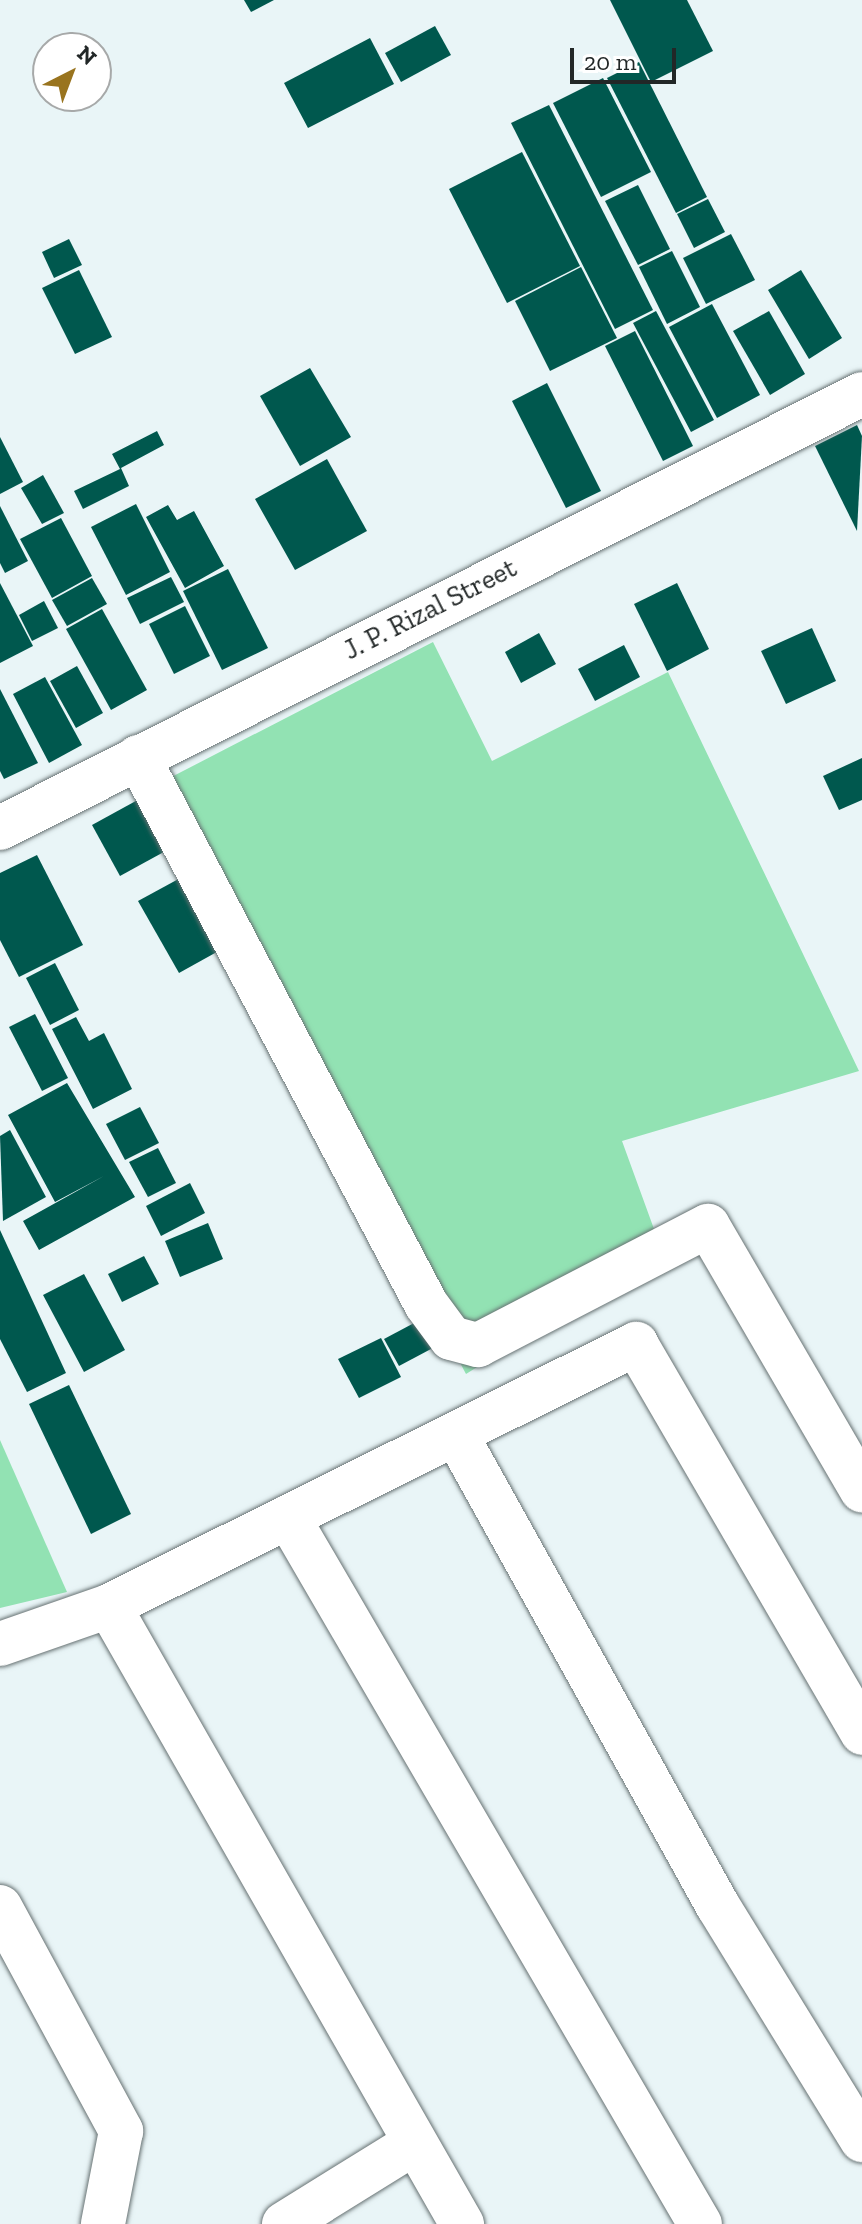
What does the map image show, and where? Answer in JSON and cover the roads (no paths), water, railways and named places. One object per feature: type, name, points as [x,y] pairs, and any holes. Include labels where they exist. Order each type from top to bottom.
[{"type":"street","name":"J. P. Rizal Street","points":[[0,828],[862,394]]},
{"type":"street","points":[[138,757],[426,1304],[451,1338],[478,1345],[708,1226],[862,1491]]},
{"type":"street","points":[[0,1644],[109,1606],[288,1517],[458,1438],[636,1344],[862,1733]]},
{"type":"street","points":[[458,1438],[718,1906],[862,2140]]},
{"type":"street","points":[[288,1517],[700,2224]]},
{"type":"street","points":[[109,1606],[413,2144],[462,2224]]},
{"type":"street","points":[[0,1907],[121,2131],[103,2224]]},
{"type":"street","points":[[284,2224],[413,2144]]}]
